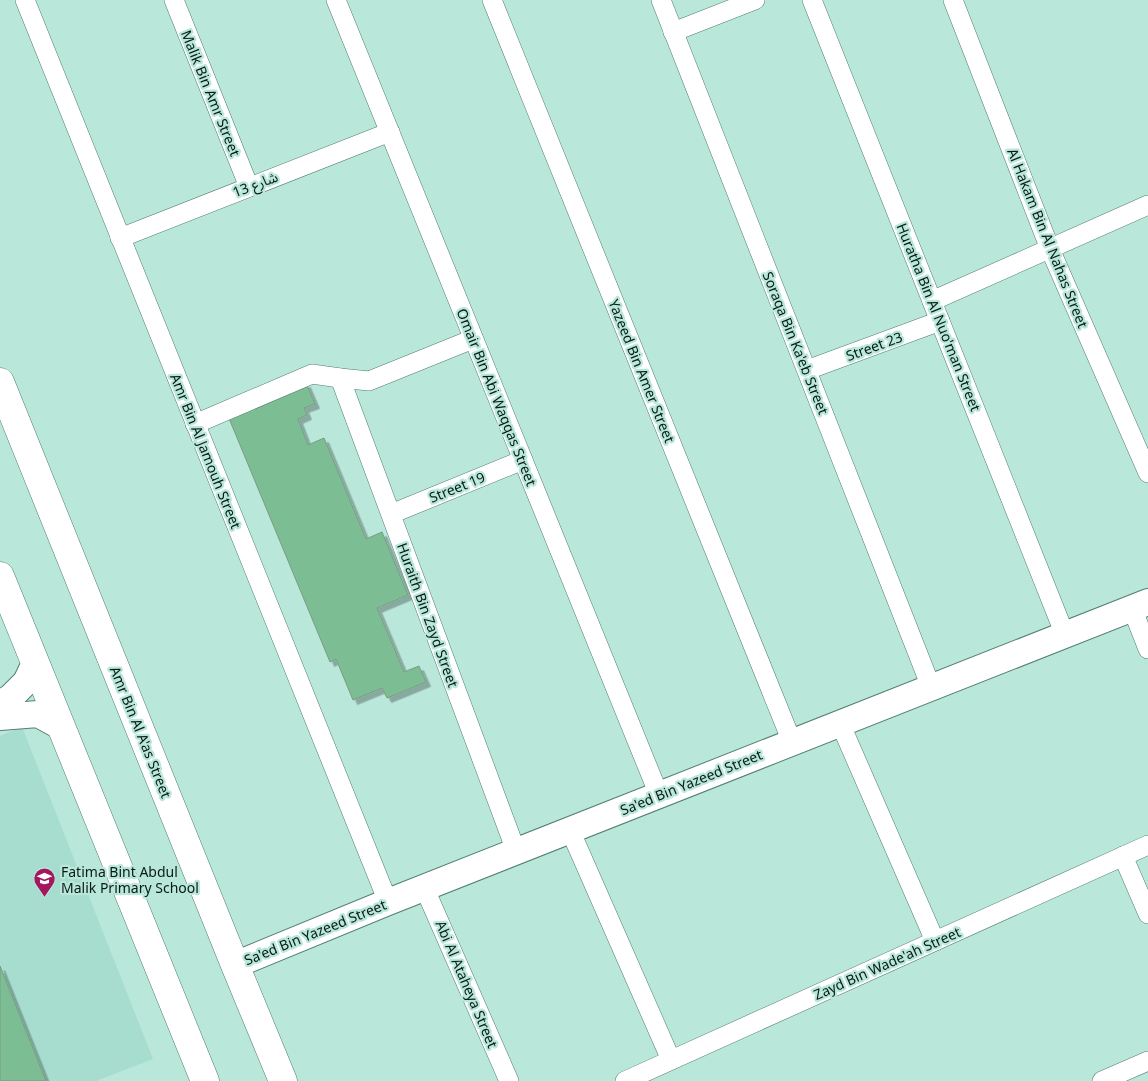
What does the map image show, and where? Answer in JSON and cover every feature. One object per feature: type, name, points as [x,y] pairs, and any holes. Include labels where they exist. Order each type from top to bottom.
[{"type":"main road","name":"Amr Bin Al A'as Street","points":[[0,382],[283,1081]]},
{"type":"main road","points":[[0,576],[205,1081]]},
{"type":"street","name":"Amr Bin Al Jamouh Street","points":[[25,0],[388,902]]},
{"type":"street","name":"Malik Bin Amr Street","points":[[174,0],[249,186]]},
{"type":"street","name":"Omair Bin Abi Waqqas Street","points":[[336,0],[659,795]]},
{"type":"street","name":"Yazeed Bin Amer Street","points":[[492,0],[792,742]]},
{"type":"street","name":"Soraqa Bin Ka'eb Street","points":[[661,0],[932,687]]},
{"type":"street","points":[[674,32],[755,0]]},
{"type":"street","name":"Huratha Bin Al Nuo'man Street","points":[[812,0],[1065,634]]},
{"type":"street","name":"Al Hakam Bin Al Nahas Street","points":[[953,0],[1050,249],[1148,473]]},
{"type":"street","name":"شارع 13","points":[[120,238],[390,132]]},
{"type":"street","points":[[932,301],[1148,205]]},
{"type":"street","name":"Street 23","points":[[807,370],[940,321]]},
{"type":"street","points":[[195,424],[312,374],[369,381],[473,339]]},
{"type":"street","name":"Huraith Bin Zayd Street","points":[[340,378],[516,851]]},
{"type":"street","name":"Street 19","points":[[391,514],[523,460]]},
{"type":"street","name":"Sa'ed Bin Yazeed Street","points":[[235,965],[424,887],[1140,605]]},
{"type":"street","points":[[1140,605],[1148,649]]},
{"type":"street","points":[[0,704],[12,697],[26,682],[35,663]]},
{"type":"street","points":[[0,717],[38,714],[60,726]]},
{"type":"street","points":[[840,723],[935,941]]},
{"type":"street","points":[[570,830],[672,1060]]},
{"type":"street","name":"Zayd Bin Wade'ah Street","points":[[625,1081],[1148,844]]},
{"type":"street","points":[[1123,856],[1148,914]]},
{"type":"street","name":"Abi Al Ataheya Street","points":[[424,887],[509,1081]]},
{"type":"street","points":[[1102,1081],[1148,1061]]},
{"type":"shaded area","name":"Fatima Bint Abdul Malik Primary School","points":[[22,727],[153,1059],[96,1081],[0,1081],[0,736]]},
{"type":"building","points":[[306,383],[315,404],[304,408],[307,415],[298,419],[308,445],[324,438],[366,539],[382,532],[408,595],[377,608],[404,672],[419,666],[426,682],[387,698],[382,688],[353,700],[336,659],[330,662],[228,416]]},
{"type":"building","points":[[0,966],[46,1081],[0,1081]]},
{"type":"place","name":"Fatima Bint Abdul Malik Primary School","points":[[45,898]]}]
